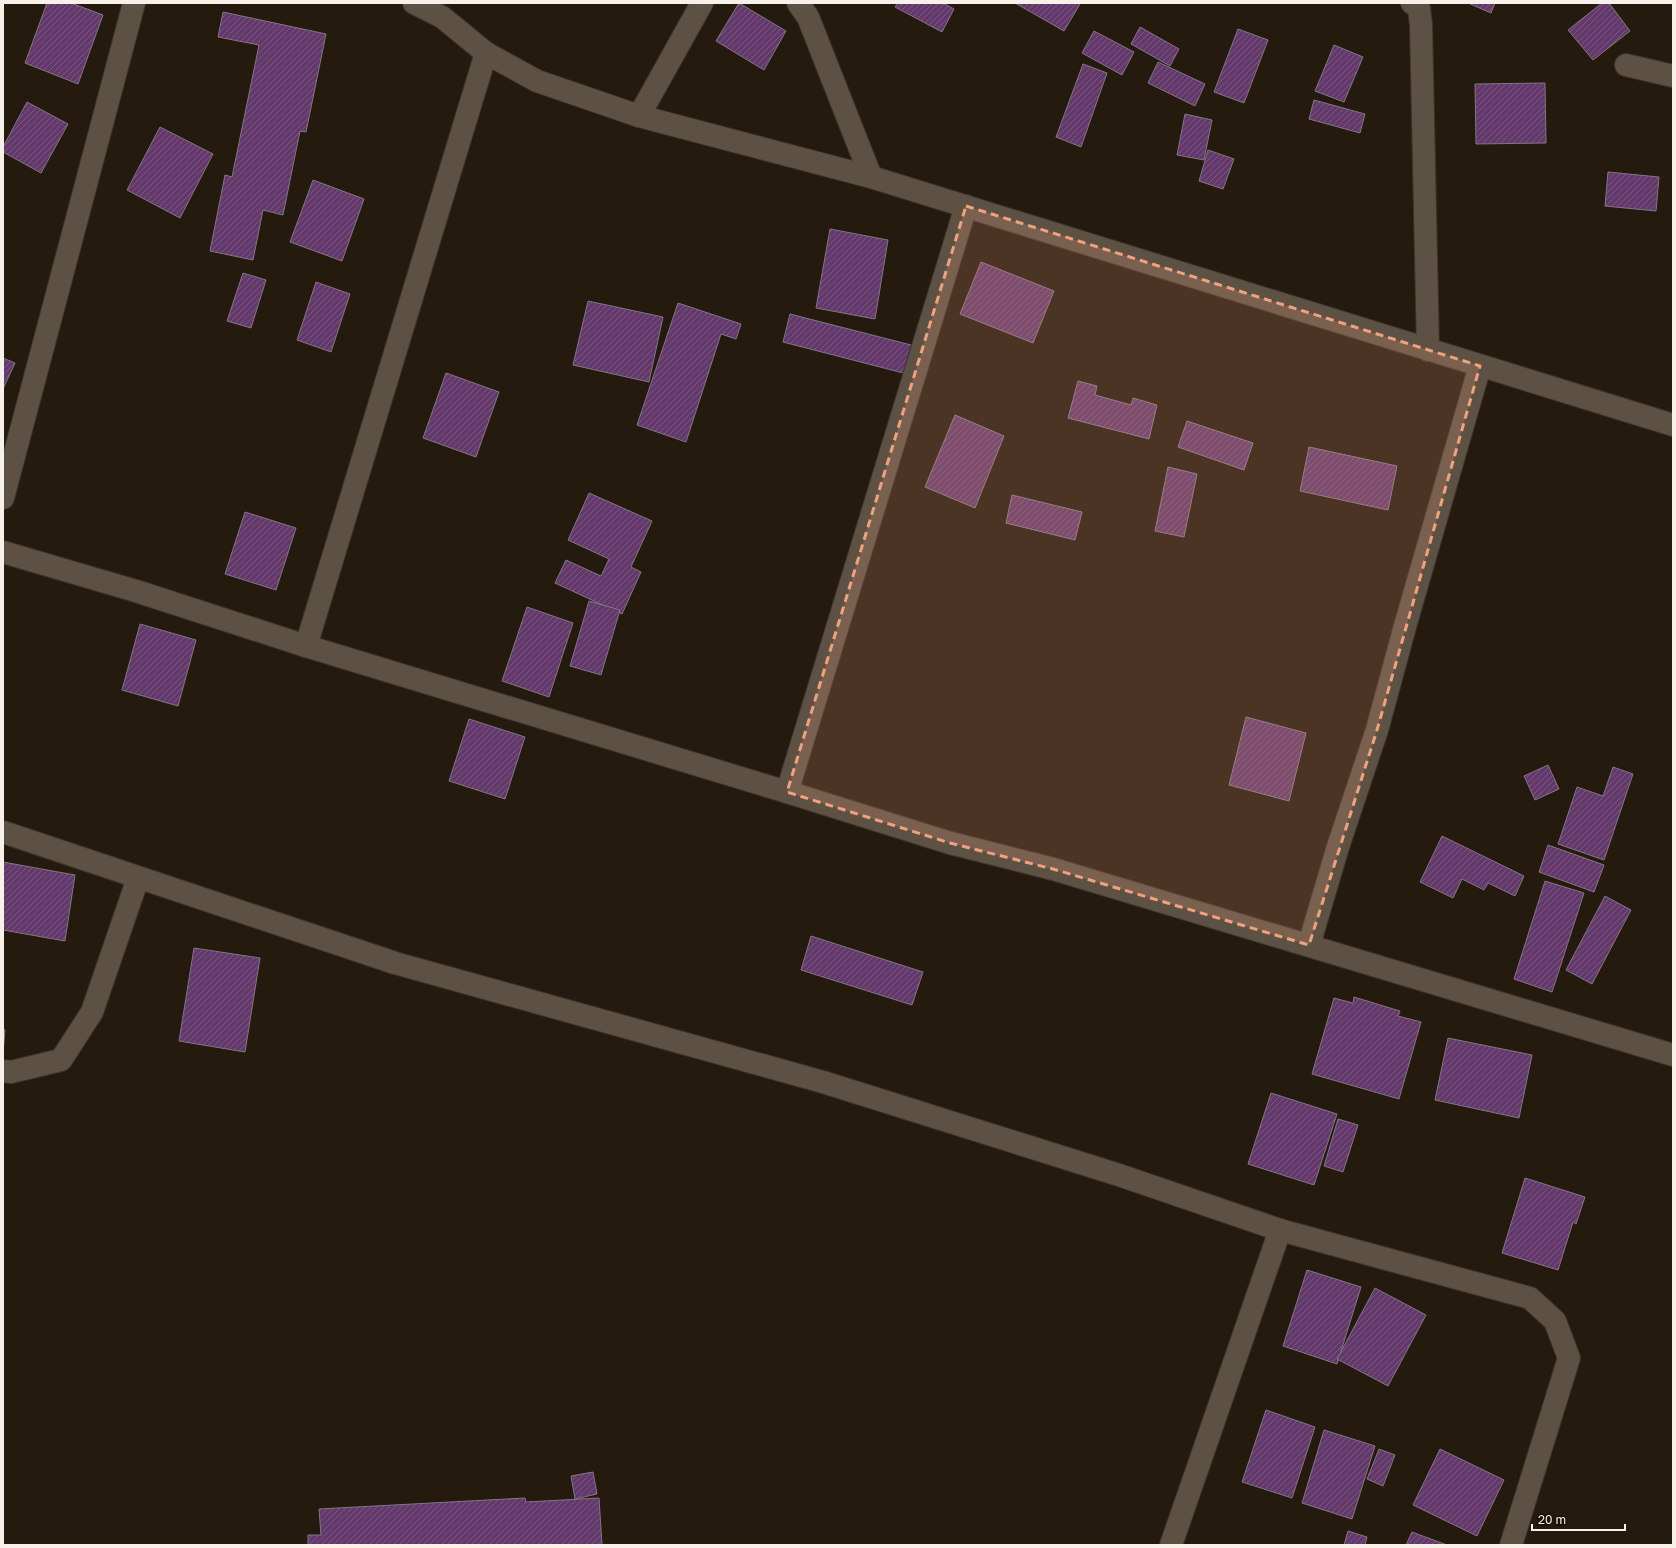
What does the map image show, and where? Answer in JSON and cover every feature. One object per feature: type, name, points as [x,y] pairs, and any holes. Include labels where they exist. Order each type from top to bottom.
[{"type":"street","points":[[3,498],[134,3]]},
{"type":"street","points":[[414,3],[442,17],[486,53],[537,82],[639,116],[871,177],[1673,425]]},
{"type":"street","points":[[639,116],[702,3]]},
{"type":"street","points":[[798,3],[808,16],[871,177]]},
{"type":"street","points":[[1412,3],[1419,8],[1421,25],[1428,350]]},
{"type":"street","points":[[306,646],[486,53]]},
{"type":"street","points":[[1626,65],[1673,76]]},
{"type":"street","points":[[787,792],[966,206]]},
{"type":"street","points":[[1309,945],[1338,847],[1377,730],[1480,366]]},
{"type":"street","points":[[3,552],[136,591],[306,646],[950,843],[1054,868],[1673,1055]]},
{"type":"street","points":[[3,832],[395,963],[823,1082],[1119,1175],[1280,1230],[1530,1298],[1554,1321],[1569,1358],[1511,1545]]},
{"type":"street","points":[[3,1071],[11,1072],[61,1060],[92,1012],[138,878]]},
{"type":"street","points":[[1171,1545],[1280,1230]]},
{"type":"highlighted area","points":[[966,206],[1480,366],[1377,730],[1309,945],[1053,869],[950,843],[787,792]]},
{"type":"building","points":[[47,3],[71,3],[103,15],[78,84],[25,63]]},
{"type":"building","points":[[739,3],[786,31],[764,70],[716,41]]},
{"type":"building","points":[[898,3],[943,3],[954,9],[942,32],[895,7]]},
{"type":"building","points":[[1015,3],[1079,3],[1080,4],[1064,31]]},
{"type":"building","points":[[1468,3],[1495,3],[1491,13]]},
{"type":"building","points":[[1602,3],[1609,3],[1630,31],[1593,60],[1568,30]]},
{"type":"building","points":[[223,12],[326,34],[306,132],[300,131],[283,215],[263,210],[253,260],[210,251],[225,175],[232,177],[259,45],[218,37]]},
{"type":"building","points":[[1140,27],[1179,49],[1170,66],[1131,44]]},
{"type":"building","points":[[1238,29],[1268,40],[1244,103],[1214,92]]},
{"type":"building","points":[[1094,31],[1134,52],[1122,75],[1082,53]]},
{"type":"building","points":[[1334,45],[1363,57],[1344,102],[1315,91]]},
{"type":"building","points":[[1158,62],[1205,84],[1195,106],[1148,83]]},
{"type":"building","points":[[1083,64],[1107,73],[1081,147],[1056,137]]},
{"type":"building","points":[[1545,83],[1546,143],[1476,144],[1475,84]]},
{"type":"building","points":[[1314,100],[1365,114],[1360,133],[1309,119]]},
{"type":"building","points":[[27,102],[68,124],[41,173],[3,152],[3,147]]},
{"type":"building","points":[[1185,114],[1212,120],[1204,160],[1177,155]]},
{"type":"building","points":[[160,127],[213,154],[180,218],[127,190]]},
{"type":"building","points":[[1208,150],[1234,159],[1223,189],[1199,181]]},
{"type":"building","points":[[1608,172],[1659,177],[1656,211],[1605,206]]},
{"type":"building","points":[[313,180],[364,199],[342,261],[290,242]]},
{"type":"building","points":[[830,229],[888,240],[875,319],[816,308]]},
{"type":"building","points":[[981,262],[1054,291],[1033,343],[960,314]]},
{"type":"building","points":[[243,273],[266,280],[251,328],[227,321]]},
{"type":"building","points":[[316,282],[350,294],[331,352],[297,340]]},
{"type":"building","points":[[588,301],[663,317],[649,382],[573,365]]},
{"type":"building","points":[[678,303],[741,324],[736,339],[721,334],[686,442],[637,425]]},
{"type":"building","points":[[790,314],[915,346],[907,374],[783,342]]},
{"type":"building","points":[[3,358],[15,363],[3,389]]},
{"type":"building","points":[[446,373],[499,392],[476,457],[423,438]]},
{"type":"building","points":[[1078,381],[1097,386],[1095,395],[1131,405],[1133,398],[1157,405],[1149,439],[1068,418]]},
{"type":"building","points":[[955,415],[1004,436],[975,508],[925,487]]},
{"type":"building","points":[[1187,421],[1253,443],[1244,470],[1178,447]]},
{"type":"building","points":[[1309,447],[1397,466],[1388,510],[1300,491]]},
{"type":"building","points":[[1168,467],[1197,474],[1184,537],[1155,531]]},
{"type":"building","points":[[589,493],[652,521],[631,567],[641,572],[622,614],[555,583],[566,560],[601,576],[609,559],[568,540]]},
{"type":"building","points":[[1012,495],[1082,512],[1075,540],[1006,523]]},
{"type":"building","points":[[245,512],[296,528],[276,590],[225,574]]},
{"type":"building","points":[[589,601],[620,610],[601,675],[570,666]]},
{"type":"building","points":[[527,607],[573,623],[549,697],[502,681]]},
{"type":"building","points":[[140,624],[196,640],[178,706],[122,690]]},
{"type":"building","points":[[1246,717],[1306,733],[1289,801],[1229,785]]},
{"type":"building","points":[[469,719],[525,737],[505,799],[449,781]]},
{"type":"building","points":[[1548,765],[1559,789],[1535,800],[1524,776]]},
{"type":"building","points":[[1613,767],[1633,774],[1604,860],[1558,844],[1577,787],[1603,796]]},
{"type":"building","points":[[1442,836],[1524,876],[1515,896],[1488,883],[1484,890],[1462,879],[1453,898],[1420,882]]},
{"type":"building","points":[[1548,845],[1604,865],[1594,892],[1539,872]]},
{"type":"building","points":[[3,862],[75,875],[65,941],[3,930]]},
{"type":"building","points":[[1545,881],[1584,893],[1552,992],[1514,979]]},
{"type":"building","points":[[1605,896],[1631,910],[1592,984],[1566,970]]},
{"type":"building","points":[[811,936],[923,972],[912,1005],[801,970]]},
{"type":"building","points":[[194,948],[260,958],[245,1052],[179,1041]]},
{"type":"building","points":[[1354,997],[1400,1011],[1398,1016],[1421,1022],[1399,1099],[1312,1074],[1334,998],[1353,1003]]},
{"type":"building","points":[[3,1029],[5,1030],[3,1053]]},
{"type":"building","points":[[1448,1038],[1532,1055],[1519,1118],[1435,1100]]},
{"type":"building","points":[[1271,1093],[1337,1114],[1314,1185],[1248,1164]]},
{"type":"building","points":[[1338,1119],[1358,1125],[1343,1172],[1324,1166]]},
{"type":"building","points":[[1525,1178],[1585,1197],[1576,1224],[1573,1222],[1558,1270],[1502,1253]]},
{"type":"building","points":[[1307,1270],[1361,1287],[1337,1364],[1283,1346]]},
{"type":"building","points":[[1375,1288],[1426,1315],[1388,1386],[1337,1359]]},
{"type":"building","points":[[1266,1410],[1315,1427],[1292,1498],[1242,1482]]},
{"type":"building","points":[[1324,1430],[1375,1446],[1352,1519],[1302,1503]]},
{"type":"building","points":[[1379,1449],[1395,1455],[1383,1486],[1367,1479]]},
{"type":"building","points":[[1440,1449],[1504,1480],[1477,1536],[1413,1505]]},
{"type":"building","points":[[593,1472],[597,1494],[575,1499],[571,1476]]},
{"type":"building","points":[[525,1498],[526,1502],[599,1498],[602,1545],[308,1545],[308,1535],[321,1535],[319,1509]]},
{"type":"building","points":[[1348,1531],[1367,1537],[1365,1545],[1344,1545]]},
{"type":"building","points":[[1412,1532],[1447,1545],[1406,1545]]}]
